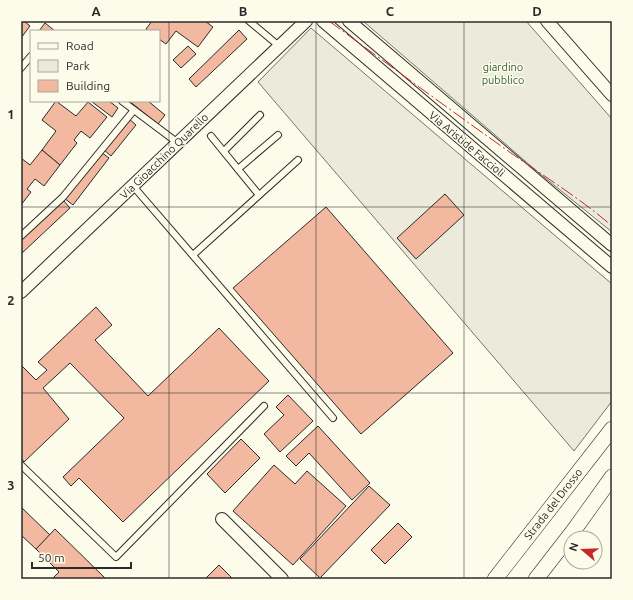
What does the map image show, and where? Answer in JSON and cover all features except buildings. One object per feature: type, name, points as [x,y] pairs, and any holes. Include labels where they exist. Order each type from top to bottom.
[{"type":"street","name":"Via Gioacchino Quarello","points":[[21,292],[306,21]]},
{"type":"street","name":"Via Aristide Faccioli","points":[[323,21],[612,267]]},
{"type":"street","name":"Via Aristide Faccioli","points":[[349,21],[612,245]]},
{"type":"street","points":[[547,21],[612,95]]},
{"type":"street","name":"Strada del Drosso","points":[[495,579],[612,429]]},
{"type":"street","points":[[536,579],[612,477]]},
{"type":"street","points":[[222,519],[282,579]]},
{"type":"lane","points":[[249,21],[280,46]]},
{"type":"lane","points":[[21,68],[30,57]]},
{"type":"lane","points":[[123,102],[178,143]]},
{"type":"lane","points":[[21,236],[63,197],[134,110]]},
{"type":"lane","points":[[224,152],[260,115]]},
{"type":"lane","points":[[238,169],[278,135]]},
{"type":"lane","points":[[211,136],[259,195]]},
{"type":"lane","points":[[193,255],[298,160]]},
{"type":"lane","points":[[133,186],[333,418]]},
{"type":"lane","points":[[21,465],[116,557],[264,406]]},
{"type":"green space","name":"giardino pubblico","points":[[363,21],[526,21],[612,119],[612,232],[539,173]]},
{"type":"green space","points":[[311,28],[612,284],[612,401],[574,451],[258,82]]},
{"type":"power","points":[[329,21],[488,137],[575,197],[612,226]]}]
